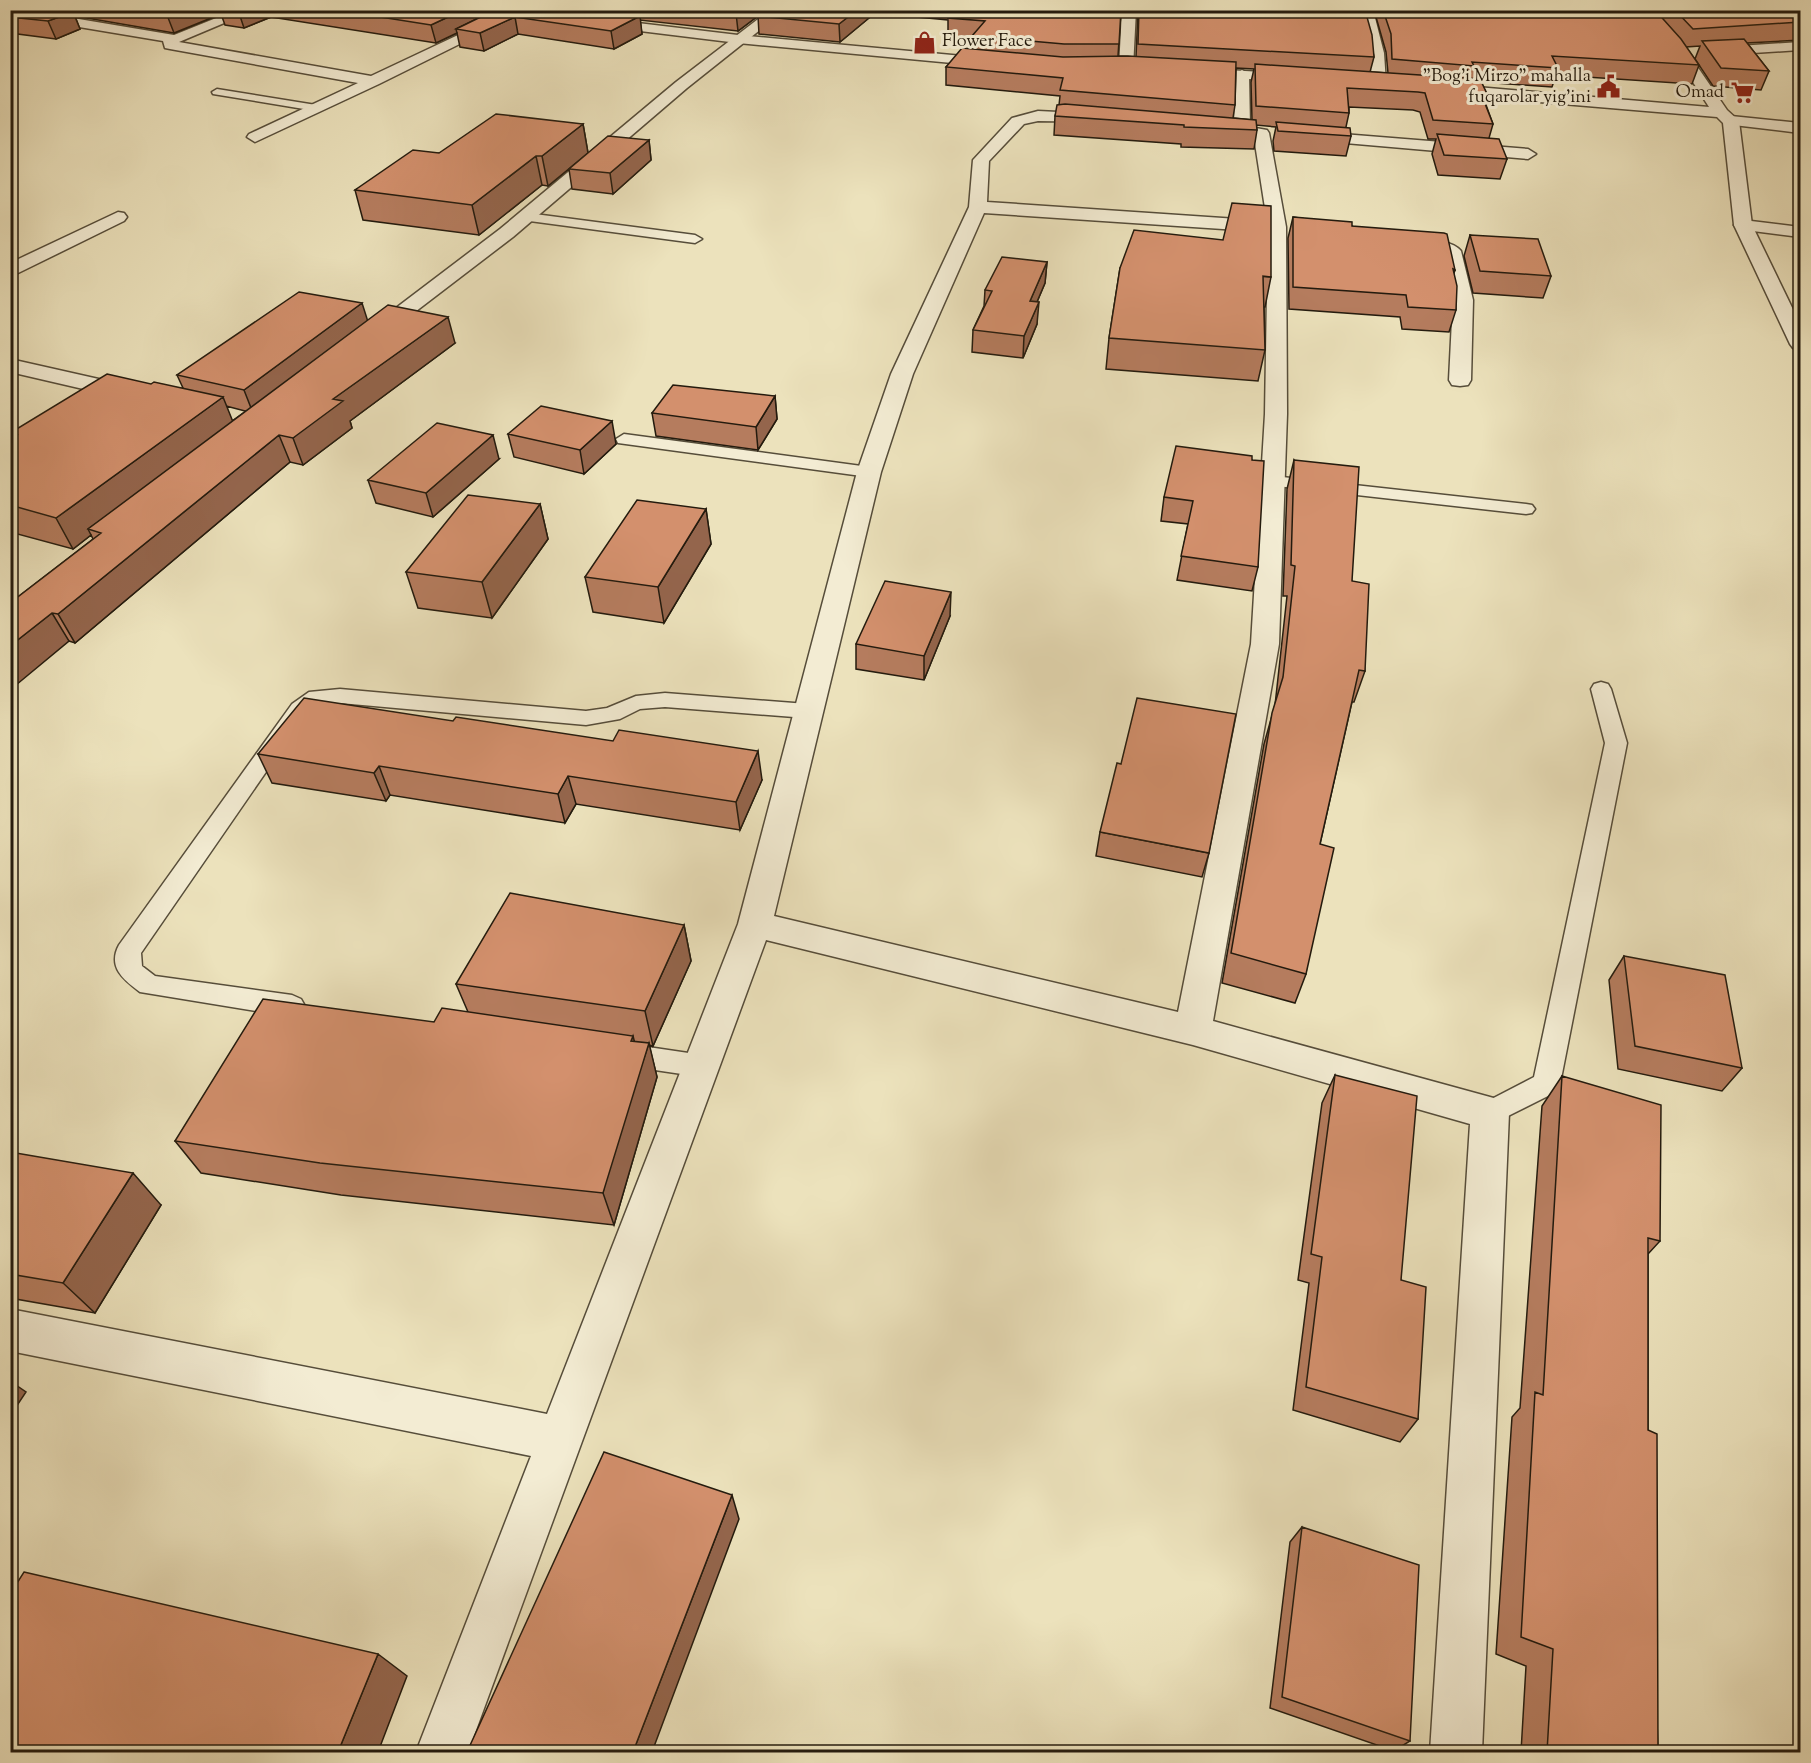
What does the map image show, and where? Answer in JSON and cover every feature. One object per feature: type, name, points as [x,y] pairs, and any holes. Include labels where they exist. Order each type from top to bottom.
[{"type":"street","points":[[249,10],[175,39],[169,42],[170,45],[374,81]]},
{"type":"street","points":[[350,352],[527,217],[658,103],[738,39],[779,10]]},
{"type":"street","points":[[1126,68],[1129,10]]},
{"type":"street","points":[[1366,10],[1377,53],[1379,83]]},
{"type":"street","points":[[1640,10],[1681,53],[1726,117],[1743,225],[1800,344]]},
{"type":"street","points":[[255,137],[374,81],[504,13]]},
{"type":"street","points":[[32,15],[175,39]]},
{"type":"street","points":[[577,20],[738,39],[1005,64]]},
{"type":"street","points":[[1681,53],[1800,46]]},
{"type":"street","points":[[1171,70],[1310,79]]},
{"type":"street","points":[[1193,1030],[1265,644],[1289,228],[1242,75]]},
{"type":"street","points":[[1424,87],[1726,117],[1800,128]]},
{"type":"street","points":[[442,1752],[755,924],[869,472],[902,374],[978,207],[981,160],[1018,121],[1038,116],[1111,120]]},
{"type":"street","points":[[1258,132],[1528,154]]},
{"type":"street","points":[[978,207],[1289,228]]},
{"type":"street","points":[[10,271],[118,217]]},
{"type":"street","points":[[1743,225],[1800,232]]},
{"type":"street","points":[[1381,238],[1426,243],[1452,250],[1463,300],[1460,380]]},
{"type":"street","points":[[10,365],[157,399]]},
{"type":"street","points":[[755,924],[1193,1030],[1490,1113],[1456,1752]]},
{"type":"street","points":[[10,1330],[561,1439]]},
{"type":"lane","points":[[32,15],[51,10]]},
{"type":"lane","points":[[218,92],[316,108]]},
{"type":"lane","points":[[527,217],[695,239]]},
{"type":"lane","points":[[624,439],[869,472]]},
{"type":"lane","points":[[1273,481],[1526,509]]},
{"type":"lane","points":[[1490,1113],[1546,1084],[1616,743],[1601,689]]},
{"type":"lane","points":[[314,1009],[149,985],[130,971],[128,952],[299,709],[316,697],[340,696],[586,718],[612,714],[636,703],[665,700],[807,711]]},
{"type":"lane","points":[[596,1050],[702,1065]]},
{"type":"building","points":[[10,10],[73,12],[48,21],[10,17]]},
{"type":"building","points":[[140,10],[179,10],[167,15]]},
{"type":"building","points":[[336,10],[463,10],[431,25]]},
{"type":"building","points":[[495,10],[590,10],[640,16],[611,31],[515,17],[480,33],[456,29]]},
{"type":"building","points":[[712,10],[740,10],[736,13]]},
{"type":"building","points":[[765,10],[857,10],[839,24],[758,16]]},
{"type":"building","points":[[952,10],[1121,10],[1119,44],[1064,44],[972,36],[985,21],[948,18]]},
{"type":"building","points":[[1139,10],[1365,10],[1372,35],[1374,57],[1138,44]]},
{"type":"building","points":[[1383,10],[1655,10],[1681,39],[1699,65],[1552,56],[1558,68],[1472,62],[1474,66],[1392,59],[1391,34]]},
{"type":"building","points":[[1675,10],[1800,10],[1800,22],[1693,29]]},
{"type":"building","points":[[1744,39],[1769,71],[1721,68],[1702,41]]},
{"type":"building","points":[[962,48],[1063,57],[1128,56],[1236,62],[1235,105],[1060,90],[1063,78],[946,67]]},
{"type":"building","points":[[1255,64],[1480,79],[1488,96],[1482,96],[1493,124],[1433,120],[1425,93],[1418,92],[1347,88],[1349,113],[1256,106]]},
{"type":"building","points":[[1057,105],[1256,120],[1257,130],[1184,127],[1184,125],[1055,116]]},
{"type":"building","points":[[496,114],[583,124],[542,156],[536,156],[472,205],[355,190],[413,150],[439,153]]},
{"type":"building","points":[[1276,122],[1350,128],[1351,136],[1278,131]]},
{"type":"building","points":[[1437,134],[1499,139],[1507,159],[1444,155]]},
{"type":"building","points":[[608,136],[649,140],[610,173],[569,169]]},
{"type":"building","points":[[1232,203],[1271,206],[1271,277],[1263,276],[1265,350],[1109,338],[1120,268],[1134,230],[1223,240]]},
{"type":"building","points":[[1293,217],[1352,222],[1352,226],[1447,234],[1457,286],[1456,310],[1408,307],[1406,295],[1293,287]]},
{"type":"building","points":[[1470,235],[1538,239],[1551,276],[1480,271]]},
{"type":"building","points":[[1002,257],[1047,262],[1030,301],[1039,302],[1024,336],[973,330],[992,291],[985,290]]},
{"type":"building","points":[[299,292],[362,303],[244,390],[177,375]]},
{"type":"building","points":[[388,305],[448,317],[333,399],[343,401],[293,438],[279,435],[58,614],[52,613],[10,646],[10,603],[101,533],[88,529]]},
{"type":"building","points":[[107,374],[223,397],[56,518],[10,505],[10,439],[17,435],[10,433]]},
{"type":"building","points":[[673,385],[775,396],[756,427],[652,413]]},
{"type":"building","points":[[541,406],[612,421],[580,450],[508,434]]},
{"type":"building","points":[[437,423],[493,435],[426,493],[368,480]]},
{"type":"building","points":[[1176,446],[1252,456],[1252,460],[1264,461],[1258,567],[1181,556],[1193,501],[1164,497]]},
{"type":"building","points":[[1294,460],[1359,467],[1352,581],[1369,584],[1365,671],[1359,670],[1320,844],[1334,848],[1306,974],[1231,953],[1272,713],[1283,677],[1295,566],[1291,565]]},
{"type":"building","points":[[468,495],[540,504],[482,582],[406,572]]},
{"type":"building","points":[[637,500],[706,509],[658,587],[585,577]]},
{"type":"building","points":[[885,581],[951,592],[924,656],[856,644]]},
{"type":"building","points":[[304,698],[453,721],[456,717],[613,741],[619,730],[758,751],[736,802],[568,776],[558,794],[379,766],[374,773],[258,754]]},
{"type":"building","points":[[1137,698],[1236,714],[1209,853],[1100,832],[1117,763],[1121,764]]},
{"type":"building","points":[[510,893],[684,925],[645,1011],[456,984]]},
{"type":"building","points":[[1624,956],[1725,975],[1742,1068],[1635,1046]]},
{"type":"building","points":[[263,999],[434,1022],[442,1008],[633,1036],[631,1041],[649,1043],[603,1193],[320,1163],[175,1141]]},
{"type":"building","points":[[1335,1075],[1417,1096],[1401,1280],[1426,1287],[1418,1419],[1306,1387],[1322,1257],[1311,1254]]},
{"type":"building","points":[[1562,1076],[1661,1105],[1660,1241],[1648,1238],[1648,1430],[1657,1434],[1658,1752],[1547,1752],[1553,1649],[1521,1637],[1535,1392],[1543,1395]]},
{"type":"building","points":[[10,1152],[133,1173],[63,1283],[10,1274]]},
{"type":"building","points":[[604,1452],[732,1495],[633,1752],[467,1752]]},
{"type":"building","points":[[1302,1527],[1419,1565],[1410,1741],[1282,1697]]},
{"type":"building","points":[[24,1572],[378,1654],[338,1752],[10,1752],[10,1594]]},
{"type":"place","name":"Flower Face","points":[[924,42]]},
{"type":"place","name":"\"Bog'i Mirzo\" mahalla fuqarolar yig'ini","points":[[1609,87]]},
{"type":"place","name":"Omad","points":[[1742,93]]}]
